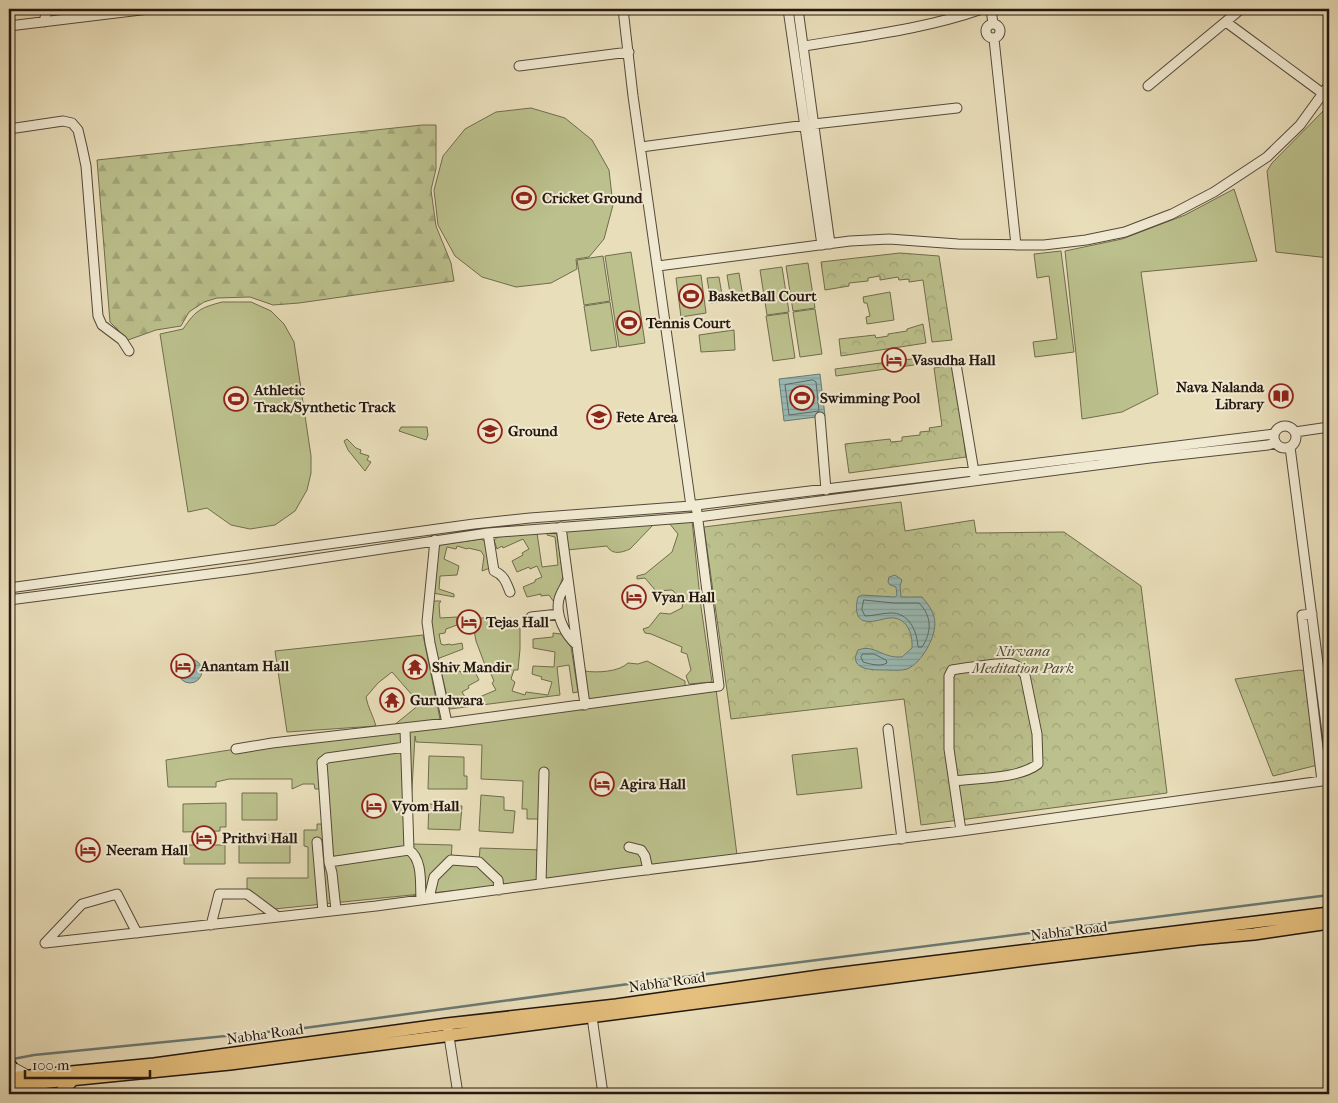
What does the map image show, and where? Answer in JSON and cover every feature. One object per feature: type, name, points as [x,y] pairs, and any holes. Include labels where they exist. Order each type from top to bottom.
[{"type":"main road","name":"Nabha Road","points":[[591,1012],[826,975],[1329,913]]},
{"type":"main road","name":"Nabha Road","points":[[9,1078],[42,1084],[591,1012],[1198,939],[1254,934],[1329,923]]},
{"type":"main road","name":"Nabha Road","points":[[42,1084],[154,1064],[208,1062]]},
{"type":"main road","name":"Nabha Road","points":[[9,1086],[26,1080]]},
{"type":"main road","points":[[59,1094],[73,1080]]},
{"type":"street","points":[[44,22],[47,9]]},
{"type":"street","points":[[9,26],[148,9]]},
{"type":"street","points":[[236,749],[272,743],[447,724],[719,686],[696,510],[658,266],[623,9]]},
{"type":"street","points":[[788,9],[810,125],[826,244]]},
{"type":"street","points":[[798,9],[804,46],[810,125]]},
{"type":"street","points":[[804,46],[914,28],[982,9]]},
{"type":"street","points":[[991,9],[993,24],[988,26],[986,32],[988,36],[994,38],[1016,245]]},
{"type":"street","points":[[1148,86],[1241,9]]},
{"type":"street","points":[[658,266],[826,244],[889,239],[958,244],[1044,245],[1086,240],[1125,232],[1172,214],[1214,192],[1267,157],[1300,125],[1328,92],[1226,22]]},
{"type":"street","points":[[519,66],[629,52]]},
{"type":"street","points":[[641,147],[957,108]]},
{"type":"street","points":[[9,129],[63,122],[72,123],[78,130],[86,166],[98,316],[102,325],[122,340],[129,351]]},
{"type":"street","points":[[956,364],[975,477]]},
{"type":"street","points":[[820,417],[826,490]]},
{"type":"street","points":[[9,600],[248,569],[488,533],[561,527],[975,477],[1268,445],[1279,428],[1284,426],[1288,426],[1295,432],[1296,440],[1290,447],[1282,448],[1274,438]]},
{"type":"street","points":[[1295,432],[1329,427]]},
{"type":"street","points":[[1290,447],[1329,748]]},
{"type":"street","points":[[9,588],[530,518],[696,510],[826,490],[975,477]]},
{"type":"street","points":[[561,527],[585,705]]},
{"type":"street","points":[[417,532],[417,543]]},
{"type":"street","points":[[488,533],[494,570],[505,579],[510,592]]},
{"type":"street","points":[[435,540],[428,622],[430,643],[447,724]]},
{"type":"street","points":[[163,567],[165,580]]},
{"type":"street","points":[[568,580],[559,600],[559,614],[570,640],[577,645]]},
{"type":"street","points":[[531,617],[559,614]]},
{"type":"street","points":[[137,933],[117,894],[82,904],[45,943],[278,918],[499,890],[961,831],[1326,780],[1302,614],[1312,614]]},
{"type":"street","points":[[954,781],[1019,773],[1031,769],[1038,764],[1037,734],[1025,675],[1020,667],[1011,664],[952,670],[949,676],[949,750],[961,831]]},
{"type":"street","points":[[405,729],[409,850]]},
{"type":"street","points":[[888,729],[902,838]]},
{"type":"street","points":[[336,910],[329,862],[322,762],[327,758],[405,747]]},
{"type":"street","points":[[542,884],[544,772]]},
{"type":"street","points":[[317,842],[323,912]]},
{"type":"street","points":[[629,847],[641,850],[645,856],[648,870]]},
{"type":"street","points":[[329,862],[409,850],[417,860],[425,899]]},
{"type":"street","points":[[425,899],[434,877],[451,860],[479,862],[498,880],[499,890]]},
{"type":"street","points":[[211,925],[219,894],[248,894],[278,918]]},
{"type":"street","points":[[591,1012],[603,1094]]},
{"type":"street","points":[[448,1030],[458,1094]]},
{"type":"street","points":[[9,1061],[20,1070],[26,1080]]},
{"type":"green space","points":[[1328,106],[1329,258],[1276,252],[1267,171],[1272,163]]},
{"type":"green space","name":"Cricket Ground","points":[[531,108],[565,118],[592,140],[609,170],[613,205],[604,239],[589,257],[576,259],[577,269],[551,283],[516,287],[482,277],[455,256],[438,225],[434,190],[443,156],[465,129],[496,112]]},
{"type":"green space","points":[[436,125],[436,169],[431,190],[436,226],[451,263],[454,281],[273,305],[250,297],[217,298],[204,302],[189,312],[181,326],[156,330],[128,340],[110,322],[97,160]]},
{"type":"green space","points":[[1234,189],[1257,261],[1141,272],[1158,394],[1122,412],[1082,419],[1065,251],[1122,239],[1185,215]]},
{"type":"green space","points":[[1061,251],[1074,352],[1035,357],[1033,342],[1057,339],[1049,276],[1037,278],[1034,254]]},
{"type":"green space","points":[[631,252],[645,343],[619,347],[605,256]]},
{"type":"green space","points":[[900,253],[939,256],[952,340],[932,342],[923,280],[909,282],[909,279],[899,280],[898,277],[880,280],[880,276],[868,278],[868,281],[849,283],[849,286],[825,290],[821,262]]},
{"type":"green space","name":"Tennis Court","points":[[603,256],[610,301],[584,305],[577,260]]},
{"type":"green space","points":[[808,263],[815,308],[793,311],[786,266]]},
{"type":"green space","name":"Tennis Court","points":[[782,267],[789,312],[767,315],[760,270]]},
{"type":"green space","points":[[739,273],[743,297],[731,299],[727,275]]},
{"type":"green space","name":"BasketBall Court","points":[[701,275],[706,313],[681,317],[676,278]]},
{"type":"green space","points":[[719,277],[723,301],[711,303],[707,278]]},
{"type":"green space","points":[[890,292],[894,320],[867,324],[866,317],[870,316],[867,303],[864,303],[863,297]]},
{"type":"green space","name":"Athletic Track/Synthetic Track","points":[[222,302],[251,302],[271,311],[284,324],[294,342],[311,456],[311,473],[307,490],[295,511],[275,525],[250,529],[231,525],[207,508],[188,512],[160,334],[183,329],[199,311]]},
{"type":"green space","name":"Tennis Court","points":[[610,302],[617,347],[591,351],[584,306]]},
{"type":"green space","points":[[815,309],[822,354],[800,357],[793,312]]},
{"type":"green space","name":"Tennis Court","points":[[788,313],[795,358],[773,361],[766,316]]},
{"type":"green space","points":[[923,324],[926,343],[841,356],[839,339],[875,335],[876,338],[888,336],[888,334],[907,331],[907,329]]},
{"type":"green space","points":[[734,330],[735,350],[701,352],[699,335]]},
{"type":"green space","points":[[927,357],[928,363],[836,376],[835,369]]},
{"type":"green space","points":[[954,365],[966,457],[849,473],[845,444],[890,439],[891,442],[902,441],[902,437],[920,435],[920,432],[930,431],[929,428],[942,426],[934,368]]},
{"type":"green space","points":[[401,427],[427,427],[428,435],[426,440],[399,431]]},
{"type":"green space","points":[[347,439],[356,448],[361,450],[360,453],[369,456],[367,460],[371,462],[365,471],[348,450],[344,441]]},
{"type":"green space","name":"Nirvana Meditation Park","points":[[901,502],[905,531],[974,520],[976,533],[1064,532],[1141,586],[1167,793],[921,825],[904,699],[731,719],[704,527]]},
{"type":"green space","points":[[692,521],[701,607],[712,682],[689,684],[686,676],[691,670],[687,654],[681,652],[682,647],[645,633],[643,629],[649,627],[660,613],[670,614],[682,608],[683,600],[672,590],[656,591],[645,578],[637,579],[637,576],[645,574],[672,552],[678,534],[669,523]]},
{"type":"green space","points":[[654,524],[630,549],[614,552],[607,546],[567,550],[565,530]]},
{"type":"green space","points":[[548,531],[555,531],[557,534],[563,576],[556,605],[549,595],[541,596],[541,594],[527,597],[523,587],[542,577],[537,566],[517,572],[512,561],[529,549],[523,539],[497,549],[494,540],[498,537],[537,533],[542,567],[558,565],[555,537],[547,535]]},
{"type":"green space","points":[[481,539],[486,542],[490,568],[482,571],[484,556],[481,551],[457,546],[456,549],[447,547],[444,559],[459,566],[457,575],[440,576],[439,589],[454,594],[454,597],[433,593],[439,545]]},
{"type":"green space","points":[[432,601],[441,601],[439,604],[440,618],[457,617],[457,625],[446,629],[445,633],[439,634],[441,644],[462,643],[463,649],[437,659],[431,646]]},
{"type":"green space","points":[[479,618],[489,618],[494,622],[511,618],[511,627],[520,627],[518,670],[514,670],[511,679],[515,682],[512,691],[525,695],[526,692],[548,695],[552,682],[532,674],[533,666],[554,667],[555,652],[533,648],[533,639],[553,637],[553,633],[561,634],[571,647],[578,692],[573,693],[569,665],[557,667],[560,695],[450,709],[440,667],[449,663],[454,674],[460,671],[462,674],[473,668],[479,680],[462,692],[468,702],[496,690],[492,683],[494,681],[490,672],[488,673],[476,641],[474,630],[479,630]]},
{"type":"green space","points":[[423,635],[440,719],[393,726],[420,704],[392,672],[378,683],[366,697],[376,726],[287,732],[275,651]]},
{"type":"green space","points":[[647,661],[685,681],[685,687],[588,701],[584,671],[608,671],[628,663],[638,664]]},
{"type":"green space","points":[[1300,670],[1306,671],[1318,765],[1273,776],[1235,679]]},
{"type":"green space","points":[[716,689],[737,855],[490,887],[274,909],[247,891],[247,878],[308,878],[308,847],[304,846],[304,830],[317,830],[317,824],[322,824],[322,789],[315,789],[314,784],[303,784],[292,789],[292,779],[229,779],[216,782],[216,787],[168,787],[166,760],[236,749],[415,731]],"holes":[[[415,736],[416,742],[482,745],[481,779],[523,781],[522,809],[527,809],[527,819],[544,819],[543,850],[480,848],[479,862],[451,860],[452,845],[413,844],[409,841]]]},
{"type":"green space","points":[[857,748],[862,788],[797,795],[792,755]]},
{"type":"green space","points":[[429,756],[464,757],[464,776],[467,776],[467,789],[428,789]]},
{"type":"green space","points":[[242,793],[277,793],[277,820],[242,820]]},
{"type":"green space","points":[[481,795],[504,797],[504,810],[515,811],[513,833],[479,831]]},
{"type":"green space","points":[[226,803],[226,827],[220,827],[220,831],[183,832],[183,804]]},
{"type":"green space","points":[[429,804],[462,806],[460,830],[428,829]]},
{"type":"green space","points":[[290,834],[290,863],[239,863],[239,835]]},
{"type":"green space","points":[[184,845],[225,845],[225,864],[184,864]]},
{"type":"water","name":"Swimming Pool","points":[[820,374],[825,416],[784,421],[779,379]]},
{"type":"water","points":[[895,575],[902,580],[900,586],[901,597],[922,597],[931,609],[935,624],[932,639],[918,661],[907,669],[883,670],[864,668],[856,662],[858,650],[867,648],[891,656],[902,657],[912,648],[910,631],[900,620],[889,618],[868,621],[861,620],[857,614],[857,600],[862,595],[895,597],[897,595],[896,587],[888,582],[889,577]]},
{"type":"water","points":[[190,659],[199,662],[202,671],[199,680],[190,683],[181,680],[178,671],[181,662]]},
{"type":"waterway","points":[[13,1059],[34,1055],[297,1029],[636,983],[1329,895]]},
{"type":"place","name":"Cricket Ground","points":[[524,198]]},
{"type":"place","name":"BasketBall Court","points":[[691,296]]},
{"type":"place","name":"Tennis Court","points":[[629,323]]},
{"type":"place","name":"Vasudha Hall","points":[[894,360]]},
{"type":"place","name":"Nava Nalanda Library","points":[[1281,396]]},
{"type":"place","name":"Swimming Pool","points":[[802,398]]},
{"type":"place","name":"Athletic Track/Synthetic Track","points":[[236,399]]},
{"type":"place","name":"Fete Area","points":[[599,417]]},
{"type":"place","name":"Ground","points":[[490,431]]},
{"type":"place","name":"Vyan Hall","points":[[634,597]]},
{"type":"place","name":"Tejas Hall","points":[[469,622]]},
{"type":"place","name":"Anantam Hall","points":[[183,666]]},
{"type":"place","name":"Shiv Mandir","points":[[415,667]]},
{"type":"place","name":"Gurudwara","points":[[392,700]]},
{"type":"place","name":"Agira Hall","points":[[602,784]]},
{"type":"place","name":"Vyom Hall","points":[[374,806]]},
{"type":"place","name":"Prithvi Hall","points":[[204,838]]},
{"type":"place","name":"Neeram Hall","points":[[88,850]]}]
